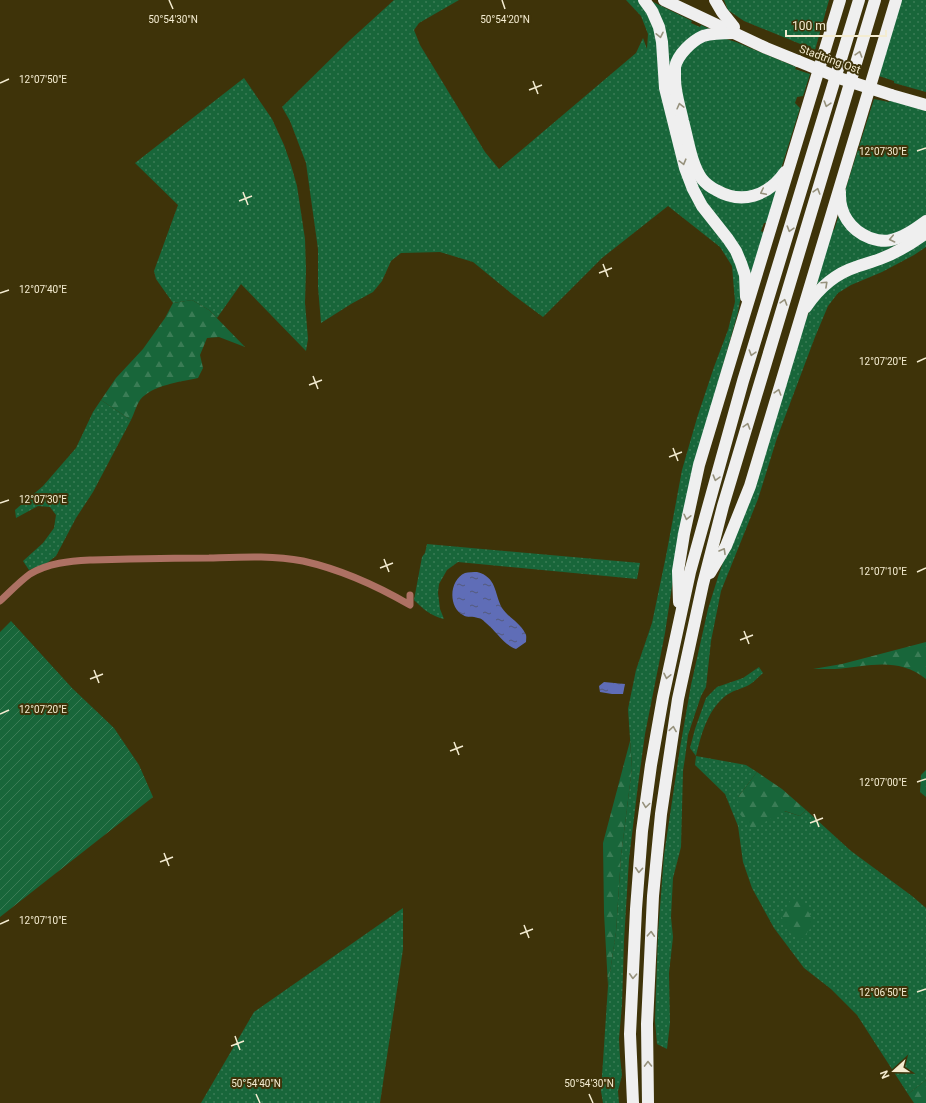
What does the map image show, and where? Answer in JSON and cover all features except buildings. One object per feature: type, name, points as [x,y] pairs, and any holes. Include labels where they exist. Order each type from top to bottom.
[{"type":"highway","points":[[644,0],[652,11],[659,27],[662,42],[665,88],[685,168],[693,190],[702,206],[736,251],[745,275],[746,309]]},
{"type":"highway","name":"Stadtring Ost","points":[[664,0],[842,78],[892,92],[926,105]]},
{"type":"highway","points":[[678,0],[734,30]]},
{"type":"highway","points":[[715,0],[734,30]]},
{"type":"highway","points":[[680,619],[678,571],[684,534],[700,465],[840,0]]},
{"type":"highway","points":[[632,1103],[630,1034],[636,909],[642,831],[660,710],[690,572],[743,381],[859,0]]},
{"type":"highway","points":[[648,1103],[647,1017],[653,896],[661,814],[678,699],[723,506],[875,0]]},
{"type":"highway","points":[[704,584],[726,546],[750,486],[896,0]]},
{"type":"highway","points":[[734,30],[697,39],[682,52],[676,66],[675,80],[677,95],[694,162],[701,178],[709,186],[723,194],[737,198],[750,197],[769,189],[777,182],[790,164]]},
{"type":"highway","name":"Stadtring Ost","points":[[892,92],[926,98]]},
{"type":"highway","points":[[840,184],[840,197],[843,212],[848,222],[862,235],[876,240],[889,241],[902,236],[926,221]]},
{"type":"highway","points":[[801,314],[820,289],[830,280],[841,273],[880,259],[897,251],[926,234]]},
{"type":"street","points":[[0,601],[24,579],[36,571],[49,566],[70,562],[90,560],[247,557],[275,557],[311,563],[350,576],[388,593],[410,606],[410,595]]},
{"type":"green space","points":[[394,0],[459,0],[419,23],[414,30],[420,45],[485,152],[499,169],[636,53],[643,38],[647,49],[648,34],[641,16],[626,0],[638,0],[648,15],[655,31],[679,162],[726,243],[740,271],[741,295],[738,312],[712,404],[680,533],[665,633],[645,734],[629,859],[619,1039],[622,1075],[618,1091],[619,1103],[603,1103],[601,1091],[608,986],[616,932],[621,856],[632,768],[628,709],[636,670],[652,623],[682,470],[697,418],[728,330],[735,302],[732,266],[720,247],[668,206],[602,258],[543,317],[473,262],[440,252],[401,253],[391,261],[382,281],[373,292],[321,323],[318,287],[318,249],[306,163],[290,121],[282,107],[349,41]]},
{"type":"green space","points":[[649,0],[692,21],[691,23],[700,27],[701,25],[714,31],[676,56],[689,158],[728,201],[775,188],[778,190],[768,223],[764,223],[761,231],[764,233],[749,284],[694,184]]},
{"type":"green space","points":[[724,0],[829,0],[815,50],[744,21],[728,10]]},
{"type":"green space","points":[[901,0],[926,0],[926,92],[894,83],[894,81],[879,76]]},
{"type":"green space","points":[[723,38],[736,42],[796,67],[795,69],[810,74],[803,96],[797,97],[795,103],[800,108],[781,169],[767,186],[740,194],[710,182],[698,163],[679,85],[678,71],[684,56],[703,40]]},
{"type":"green space","points":[[244,78],[272,119],[284,145],[297,186],[305,239],[305,303],[308,339],[306,351],[241,284],[217,318],[209,310],[192,300],[173,303],[156,279],[154,271],[178,205],[135,163]]},
{"type":"green space","points":[[874,99],[889,102],[890,100],[926,111],[926,215],[908,228],[886,237],[860,230],[846,208],[845,191]]},
{"type":"green space","points":[[839,215],[866,241],[926,229],[816,288],[829,229],[834,230]]},
{"type":"green space","points":[[926,238],[926,247],[882,272],[851,285],[838,293],[828,306],[777,438],[758,499],[721,591],[711,641],[706,687],[701,696],[688,735],[683,771],[681,847],[673,878],[671,917],[673,937],[669,973],[670,1023],[667,1049],[657,1044],[655,1021],[658,934],[664,855],[691,685],[708,609],[718,577],[812,305],[831,284]]},
{"type":"green space","points":[[192,300],[209,310],[245,347],[219,337],[207,338],[200,355],[203,368],[198,378],[167,385],[145,395],[137,405],[131,420],[101,400],[116,378],[143,349],[165,318],[173,303]]},
{"type":"green space","points":[[101,400],[131,420],[93,492],[76,518],[56,556],[47,563],[29,570],[23,561],[43,543],[54,528],[56,515],[50,507],[38,506],[16,518],[15,510],[43,486],[76,448],[93,412]]},
{"type":"green space","points":[[427,544],[640,563],[637,579],[458,562],[447,570],[439,584],[438,593],[440,609],[444,619],[428,612],[414,600],[422,557],[425,553]]},
{"type":"green space","points":[[11,621],[72,688],[114,728],[139,765],[153,797],[0,917],[0,632]]},
{"type":"green space","points":[[926,642],[926,679],[904,667],[893,665],[813,669],[842,664]]},
{"type":"green space","points":[[759,667],[763,673],[749,685],[724,697],[713,710],[703,732],[696,756],[690,748],[706,698],[717,687],[743,678]]},
{"type":"green space","points":[[630,741],[632,768],[621,856],[616,932],[608,986],[604,913],[603,843]]},
{"type":"green space","points":[[696,756],[746,765],[757,772],[738,797],[800,816],[806,810],[851,851],[926,908],[926,1080],[908,1094],[857,1015],[831,989],[804,968],[774,928],[752,888],[743,862],[738,826],[725,794],[695,765]]},
{"type":"green space","points":[[926,770],[926,797],[920,792],[921,775]]},
{"type":"green space","points":[[757,772],[782,789],[806,810],[800,816],[785,811],[752,829],[739,813],[738,797]]},
{"type":"green space","points":[[792,898],[805,904],[814,924],[802,939],[790,933],[781,916]]},
{"type":"green space","points":[[403,908],[403,949],[380,1103],[201,1103],[254,1012]]},
{"type":"green space","points":[[926,1080],[926,1103],[914,1103],[908,1094]]},
{"type":"water","points":[[477,572],[483,574],[492,582],[502,608],[526,634],[526,642],[516,649],[504,641],[480,618],[465,616],[458,611],[455,606],[452,594],[456,581],[465,573]]},
{"type":"water","points":[[604,682],[625,684],[623,694],[600,692],[599,686]]}]
